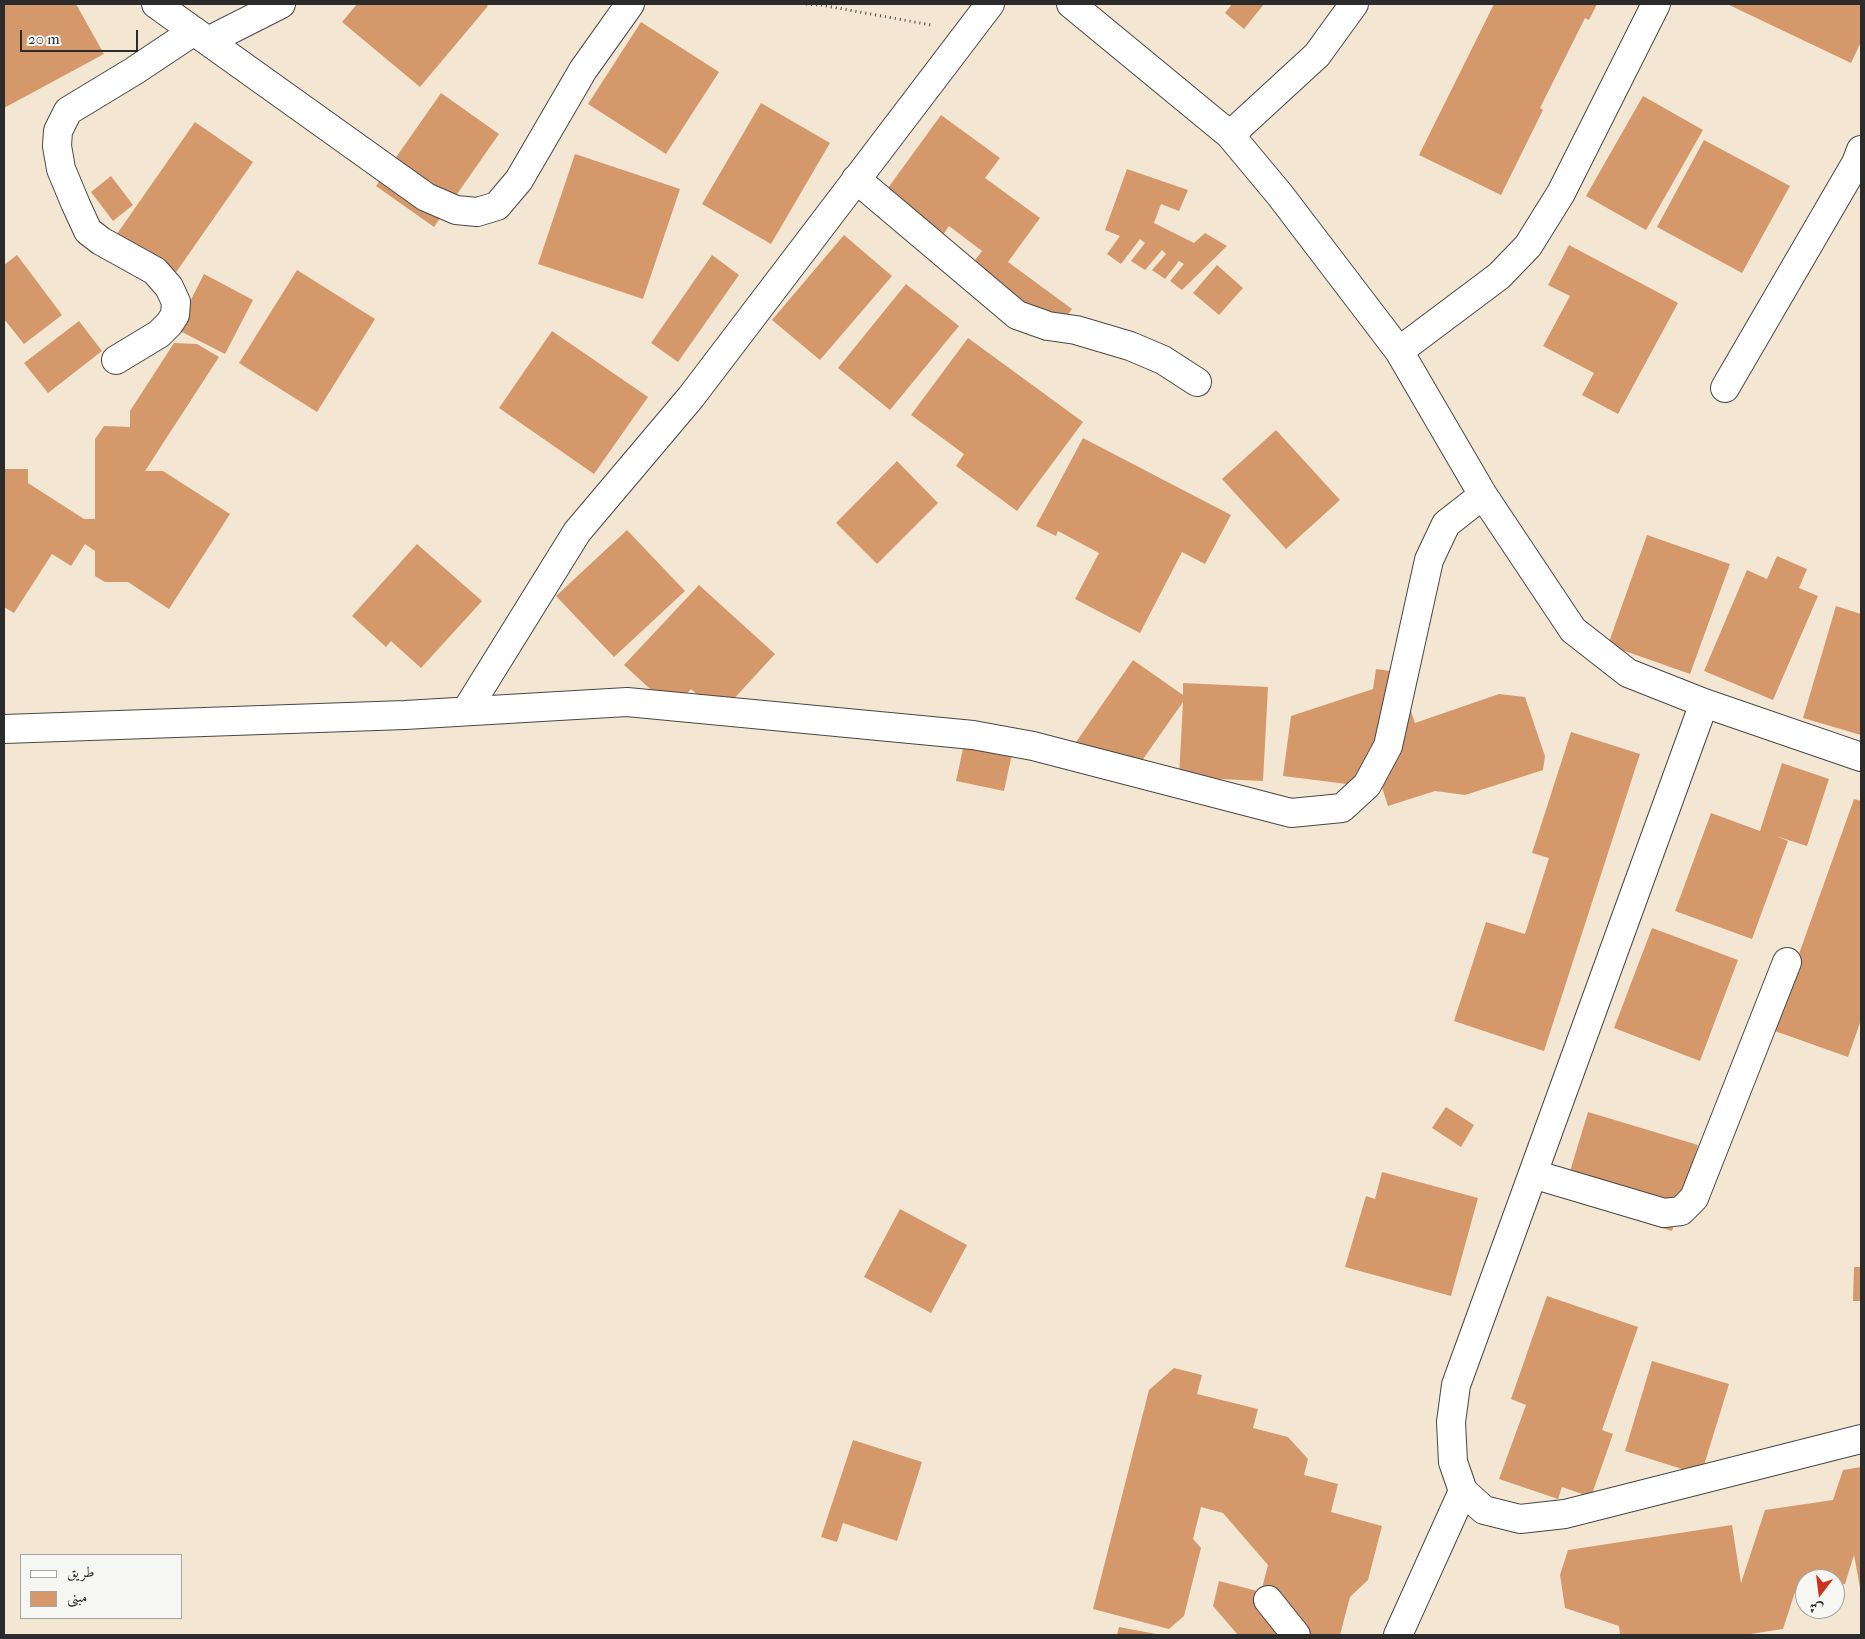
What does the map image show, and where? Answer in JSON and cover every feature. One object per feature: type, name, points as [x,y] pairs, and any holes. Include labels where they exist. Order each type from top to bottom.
[{"type":"street","points":[[156,4],[426,197],[456,210],[477,212],[497,206],[519,180],[583,70],[630,4]]},
{"type":"street","points":[[116,360],[159,334],[175,315],[176,302],[169,287],[155,271],[108,245],[88,231],[61,169],[57,146],[58,131],[68,112],[134,71],[201,36],[281,4]]},
{"type":"street","points":[[466,711],[577,532],[691,397],[990,4]]},
{"type":"street","points":[[1071,4],[1230,135],[1280,195],[1399,351],[1483,495],[1573,630],[1628,673],[1704,703],[1861,757]]},
{"type":"street","points":[[1230,135],[1317,55],[1354,4]]},
{"type":"street","points":[[1399,351],[1499,276],[1528,246],[1560,193],[1656,4]]},
{"type":"street","points":[[1725,388],[1856,163],[1861,150]]},
{"type":"street","points":[[856,179],[1017,315],[1048,326],[1076,330],[1130,346],[1163,360],[1197,382]]},
{"type":"street","points":[[4,729],[466,711],[627,702],[973,735],[1033,746],[1291,813],[1342,808],[1367,785],[1388,746],[1429,560],[1446,524],[1483,495]]},
{"type":"street","points":[[1704,703],[1456,1385],[1451,1422],[1453,1462],[1463,1491],[1484,1510],[1520,1518],[1565,1514],[1861,1439]]},
{"type":"street","points":[[1532,1174],[1664,1213],[1681,1210],[1694,1198],[1787,962]]},
{"type":"street","points":[[1398,1635],[1463,1491]]},
{"type":"street","points":[[1268,1600],[1296,1635]]},
{"type":"path","points":[[806,4],[969,32]]},
{"type":"building","points":[[4,4],[76,4],[104,54],[4,108]]},
{"type":"building","points":[[357,4],[485,4],[488,6],[420,87],[342,22]]},
{"type":"building","points":[[1232,4],[1264,4],[1244,29],[1225,13]]},
{"type":"building","points":[[1494,4],[1597,4],[1589,20],[1585,18],[1540,108],[1543,110],[1501,195],[1419,155]]},
{"type":"building","points":[[1727,4],[1861,4],[1861,42],[1851,63]]},
{"type":"building","points":[[641,22],[719,72],[666,154],[588,104]]},
{"type":"building","points":[[441,93],[499,134],[434,227],[376,186]]},
{"type":"building","points":[[1643,96],[1703,130],[1646,230],[1586,196]]},
{"type":"building","points":[[761,103],[830,143],[771,244],[702,204]]},
{"type":"building","points":[[941,115],[1000,158],[985,178],[1040,218],[1008,262],[1072,309],[1048,341],[962,278],[982,251],[949,226],[939,241],[880,199]]},
{"type":"building","points":[[195,122],[253,162],[170,281],[112,241]]},
{"type":"building","points":[[1704,140],[1790,186],[1742,273],[1657,227]]},
{"type":"building","points":[[575,154],[680,189],[643,299],[538,264]]},
{"type":"building","points":[[1127,169],[1188,190],[1179,211],[1161,204],[1154,223],[1194,243],[1205,233],[1227,246],[1182,290],[1170,281],[1184,264],[1179,261],[1165,279],[1152,270],[1166,254],[1162,250],[1145,270],[1131,261],[1145,243],[1140,239],[1121,264],[1107,254],[1120,236],[1105,230]]},
{"type":"building","points":[[111,176],[133,205],[113,221],[91,192]]},
{"type":"building","points":[[844,235],[892,276],[820,360],[772,320]]},
{"type":"building","points":[[1569,245],[1678,303],[1618,414],[1582,395],[1594,373],[1543,346],[1570,296],[1548,285]]},
{"type":"building","points":[[17,255],[62,315],[24,344],[4,319],[4,265]]},
{"type":"building","points":[[712,255],[739,275],[678,362],[651,343]]},
{"type":"building","points":[[1217,265],[1243,288],[1219,315],[1193,293]]},
{"type":"building","points":[[297,270],[375,319],[317,412],[239,363]]},
{"type":"building","points":[[204,274],[253,300],[225,354],[176,329]]},
{"type":"building","points":[[906,284],[959,326],[890,410],[838,368]]},
{"type":"building","points":[[79,321],[102,351],[48,393],[24,363]]},
{"type":"building","points":[[552,331],[648,397],[594,474],[499,408]]},
{"type":"building","points":[[968,338],[1083,422],[1017,511],[956,466],[964,454],[911,415]]},
{"type":"building","points":[[174,343],[197,344],[219,357],[145,471],[163,471],[230,514],[169,609],[128,582],[105,582],[95,576],[95,551],[85,544],[71,566],[52,554],[14,613],[4,607],[4,469],[28,469],[28,483],[84,519],[95,519],[95,439],[104,426],[130,427],[130,411]]},
{"type":"building","points":[[1276,430],[1340,500],[1286,549],[1222,479]]},
{"type":"building","points":[[1083,438],[1231,515],[1205,564],[1182,552],[1140,633],[1075,599],[1099,553],[1058,531],[1056,536],[1036,526]]},
{"type":"building","points":[[897,461],[938,503],[877,564],[836,523]]},
{"type":"building","points":[[627,530],[685,591],[614,657],[556,596]]},
{"type":"building","points":[[1647,535],[1730,564],[1690,674],[1608,645]]},
{"type":"building","points":[[417,544],[482,601],[421,668],[391,641],[386,647],[352,616]]},
{"type":"building","points":[[1777,556],[1807,569],[1799,588],[1818,596],[1773,700],[1704,671],[1747,570],[1767,579]]},
{"type":"building","points":[[699,585],[775,654],[719,715],[691,689],[672,709],[624,665]]},
{"type":"building","points":[[1836,606],[1861,614],[1861,735],[1803,718]]},
{"type":"building","points":[[1133,660],[1183,695],[1183,683],[1268,687],[1263,781],[1179,777],[1183,702],[1127,782],[1074,745]]},
{"type":"building","points":[[1376,669],[1398,672],[1415,723],[1499,694],[1525,697],[1545,756],[1543,770],[1465,795],[1435,791],[1388,806],[1379,778],[1355,785],[1283,776],[1291,716],[1373,689]]},
{"type":"building","points":[[1571,732],[1640,754],[1544,1051],[1454,1021],[1486,922],[1525,934],[1549,858],[1532,853]]},
{"type":"building","points":[[964,744],[1012,754],[1004,791],[956,781]]},
{"type":"building","points":[[1782,763],[1829,779],[1807,846],[1776,836],[1788,841],[1752,939],[1675,911],[1711,813],[1760,831]]},
{"type":"building","points":[[1854,799],[1861,801],[1861,1020],[1848,1057],[1772,1030]]},
{"type":"building","points":[[1652,928],[1738,960],[1700,1061],[1614,1028]]},
{"type":"building","points":[[1446,1107],[1474,1125],[1461,1147],[1432,1128]]},
{"type":"building","points":[[1588,1112],[1698,1145],[1672,1231],[1562,1198]]},
{"type":"building","points":[[1382,1172],[1478,1198],[1451,1296],[1345,1267],[1366,1196],[1375,1199]]},
{"type":"building","points":[[900,1209],[967,1245],[931,1313],[864,1277]]},
{"type":"building","points":[[1854,1267],[1861,1267],[1861,1301],[1853,1301]]},
{"type":"building","points":[[1547,1296],[1638,1327],[1602,1430],[1613,1434],[1591,1497],[1562,1487],[1558,1499],[1499,1479],[1526,1405],[1511,1399]]},
{"type":"building","points":[[1652,1361],[1729,1384],[1701,1475],[1625,1451]]},
{"type":"building","points":[[1174,1368],[1202,1375],[1197,1394],[1258,1409],[1253,1428],[1288,1437],[1308,1459],[1304,1475],[1338,1484],[1331,1512],[1382,1526],[1368,1580],[1350,1597],[1340,1635],[1238,1635],[1213,1606],[1219,1581],[1261,1592],[1268,1565],[1223,1513],[1201,1507],[1193,1539],[1201,1548],[1184,1616],[1169,1629],[1093,1609],[1149,1390]]},
{"type":"building","points":[[853,1440],[922,1462],[897,1541],[843,1523],[837,1542],[821,1537]]},
{"type":"building","points":[[1861,1467],[1861,1593],[1854,1555],[1845,1584],[1845,1569],[1795,1569],[1795,1592],[1783,1629],[1744,1635],[1620,1635],[1619,1626],[1565,1608],[1560,1575],[1568,1550],[1732,1525],[1741,1583],[1765,1510],[1833,1500],[1843,1470]]},
{"type":"building","points":[[1119,1627],[1156,1634],[1156,1635],[1117,1635]]}]
